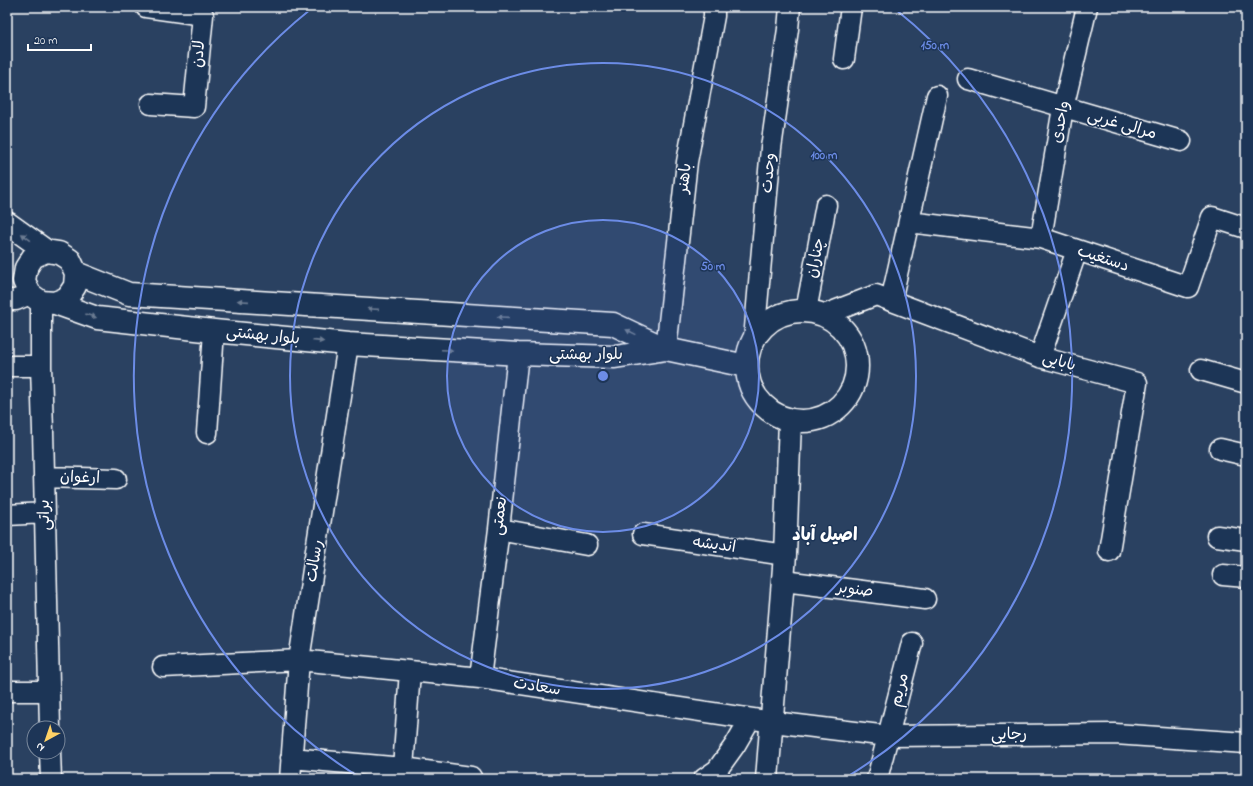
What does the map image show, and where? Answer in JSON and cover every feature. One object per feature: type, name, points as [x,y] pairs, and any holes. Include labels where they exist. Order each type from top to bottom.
[{"type":"main road","points":[[7,223],[46,251],[59,253],[70,260],[76,273],[75,286],[67,298],[37,295],[26,268],[33,257],[46,251]]},
{"type":"main road","name":"بلوار بهشتی","points":[[7,268],[37,295],[98,318],[348,344],[518,354],[615,357],[666,350]]},
{"type":"main road","name":"بلوار بهشتی","points":[[76,273],[129,294],[613,324],[666,350]]},
{"type":"main road","points":[[788,312],[815,313],[839,325],[850,339],[857,356],[857,374],[852,392],[841,406],[826,416],[808,422],[790,420],[772,413],[758,400],[750,384],[746,366],[749,348],[758,332],[771,320],[788,312]]},
{"type":"main road","points":[[666,350],[746,366]]},
{"type":"main road","points":[[767,779],[786,556],[790,420]]},
{"type":"street","name":"لادن","points":[[146,7],[203,15],[194,106],[151,104]]},
{"type":"street","name":"باهنر","points":[[666,350],[687,162],[714,16],[714,7]]},
{"type":"street","name":"وحدت","points":[[754,339],[771,148],[790,7]]},
{"type":"street","points":[[844,59],[851,7]]},
{"type":"street","name":"واحدی","points":[[1040,238],[1063,108],[1087,7]]},
{"type":"street","name":"مرالی غربی","points":[[968,79],[1063,108],[1182,141]]},
{"type":"street","points":[[891,301],[937,96]]},
{"type":"street","name":"چناران","points":[[815,313],[826,205]]},
{"type":"street","name":"دستغیب","points":[[909,222],[1040,238],[1188,286],[1212,217],[1246,228]]},
{"type":"street","points":[[1040,357],[1077,250]]},
{"type":"street","points":[[7,300],[16,300],[37,295]]},
{"type":"street","name":"براتی","points":[[37,295],[41,366],[50,720]]},
{"type":"street","name":"بابایی","points":[[815,313],[876,295],[1040,357],[1137,383],[1109,551]]},
{"type":"street","points":[[207,433],[214,331]]},
{"type":"street","name":"رسالت","points":[[290,779],[299,660],[348,344]]},
{"type":"street","name":"نعمتی","points":[[480,678],[499,529],[518,354]]},
{"type":"street","points":[[7,366],[41,366]]},
{"type":"street","points":[[1201,370],[1246,383]]},
{"type":"street","points":[[1220,450],[1246,455]]},
{"type":"street","name":"ارغوان","points":[[44,477],[116,479]]},
{"type":"street","points":[[7,515],[45,513]]},
{"type":"street","points":[[499,529],[587,545]]},
{"type":"street","name":"اندیشه","points":[[643,534],[786,556]]},
{"type":"street","points":[[1217,536],[1246,540]]},
{"type":"street","points":[[1224,574],[1246,577]]},
{"type":"street","name":"صنوبر","points":[[784,581],[926,599]]},
{"type":"street","name":"مریم","points":[[876,779],[912,643]]},
{"type":"street","name":"سعادت","points":[[162,667],[299,660],[480,678],[773,722]]},
{"type":"street","points":[[403,768],[410,671]]},
{"type":"street","points":[[7,691],[49,691]]},
{"type":"street","points":[[704,779],[717,770],[735,745],[750,719]]},
{"type":"street","name":"رجایی","points":[[773,722],[888,736],[1115,734],[1246,743]]},
{"type":"street","points":[[291,758],[403,768],[471,778]]},
{"type":"street","points":[[50,760],[51,779]]},
{"type":"district","name":"اصیل آباد","points":[[825,536]]}]
